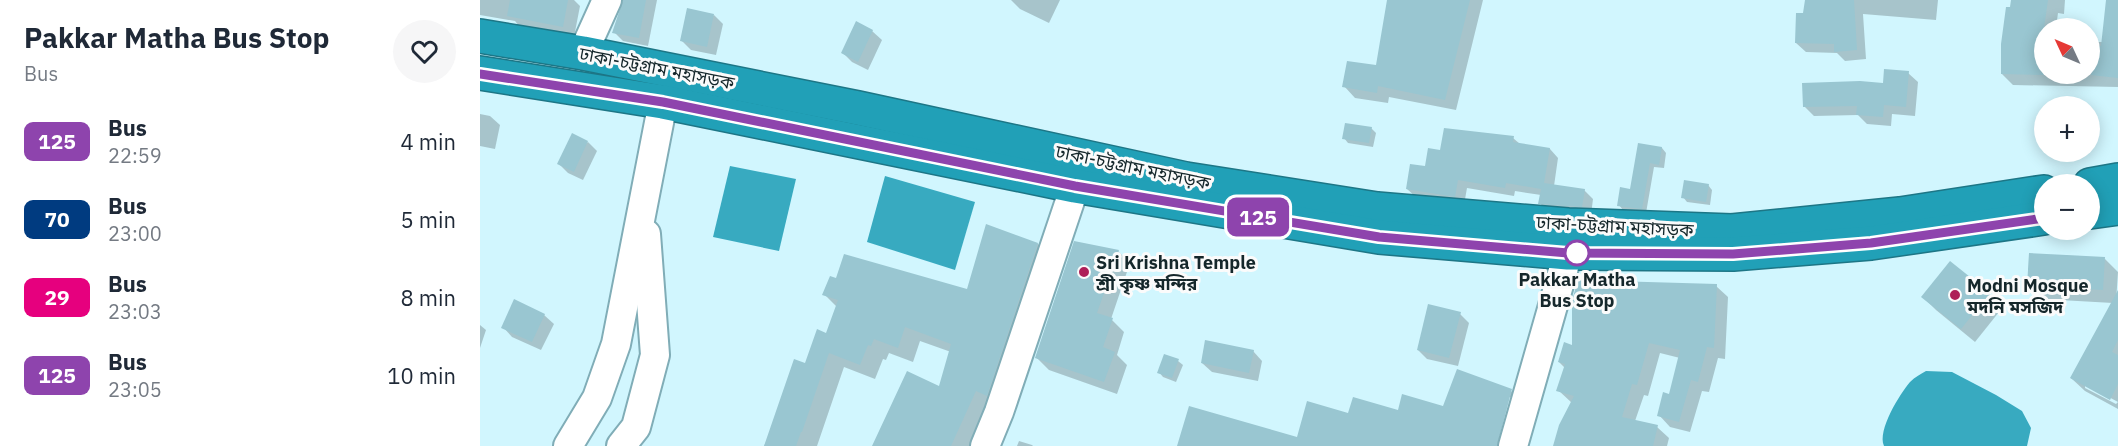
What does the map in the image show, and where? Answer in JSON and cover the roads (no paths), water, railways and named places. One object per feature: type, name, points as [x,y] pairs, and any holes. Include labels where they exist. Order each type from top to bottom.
[{"type":"highway","name":"ঢাকা-চট্টগ্রাম মহাসড়ক","points":[[480,36],[583,53],[858,108],[1186,179],[1377,209],[1568,225],[1732,231],[1900,214],[2034,194]]},
{"type":"highway","name":"ঢাকা-চট্টগ্রাম মহাসড়ক","points":[[480,74],[663,102],[1075,186],[1379,237],[1568,253],[1733,254],[1871,243],[2034,219]]},
{"type":"highway","points":[[2100,183],[2118,180]]},
{"type":"highway","points":[[2100,211],[2118,208]]},
{"type":"street","points":[[583,53],[607,0]]},
{"type":"street","points":[[568,446],[597,398],[616,344],[663,102]]},
{"type":"street","points":[[986,446],[1075,186]]},
{"type":"street","points":[[621,446],[636,427],[655,355],[643,202]]},
{"type":"street","points":[[1513,446],[1568,253]]},
{"type":"water","points":[[730,166],[796,179],[779,251],[713,237]]},
{"type":"water","points":[[885,176],[975,202],[955,270],[867,242]]},
{"type":"water","points":[[1926,371],[1952,372],[2022,411],[2031,428],[2027,446],[1884,446],[1884,431],[1896,403],[1910,382]]},
{"type":"place","name":"Pakkar Matha Bus Stop","points":[[1577,253]]},
{"type":"place","name":"Sri Krishna Temple শ্রী কৃষ্ণ মন্দির","points":[[1084,272]]},
{"type":"place","name":"Modni Mosque মদনি মসজিদ","points":[[1955,295]]}]
